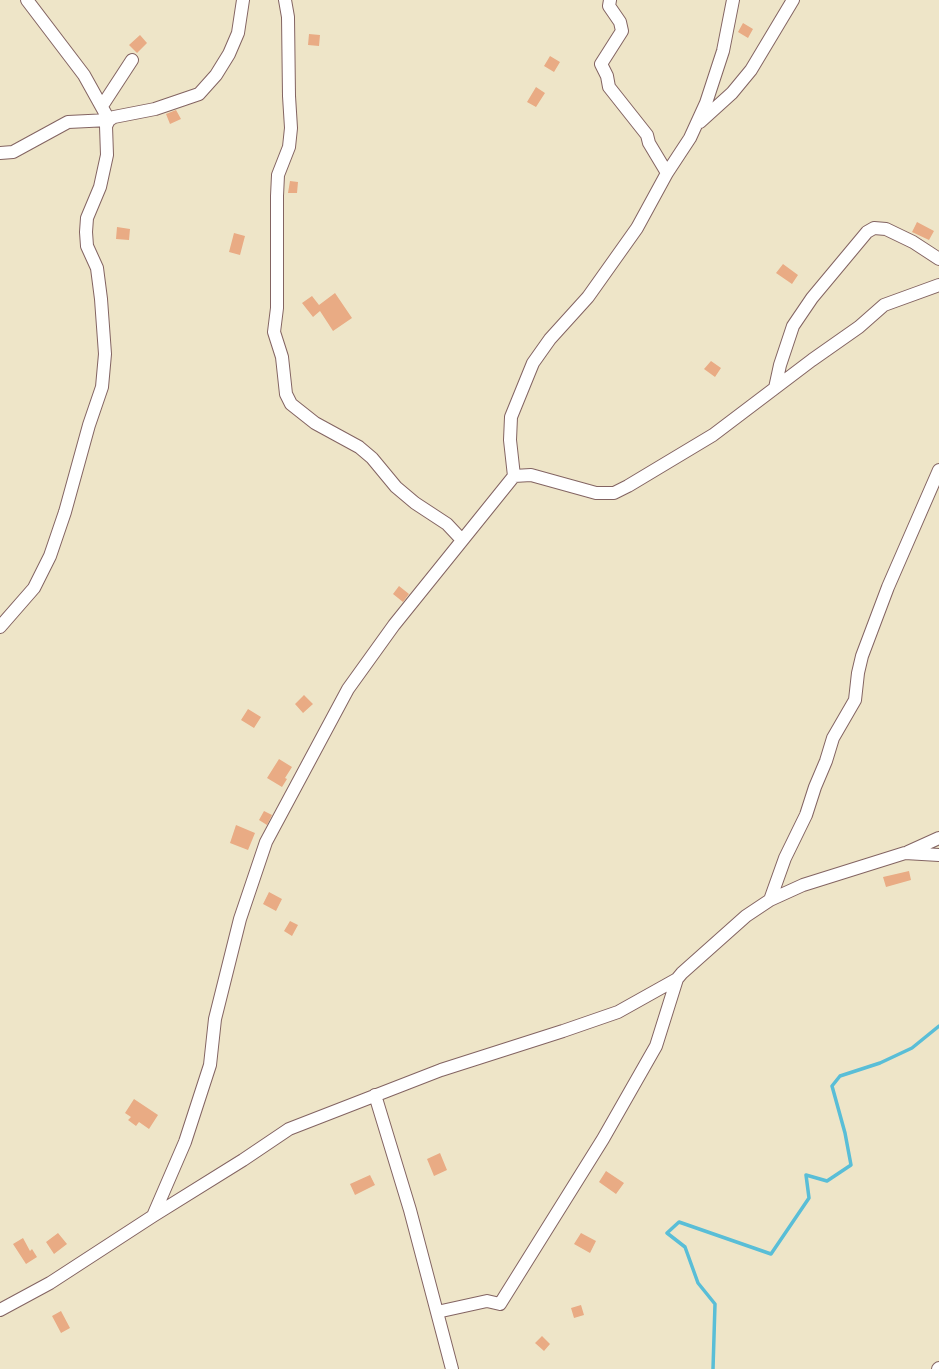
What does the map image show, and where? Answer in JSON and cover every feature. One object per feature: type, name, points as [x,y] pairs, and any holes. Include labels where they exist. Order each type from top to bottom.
[{"type":"street","points":[[27,0],[84,75],[109,120]]},
{"type":"street","points":[[0,153],[14,152],[68,122],[109,120],[114,117],[155,109],[199,94],[216,75],[229,54],[238,33],[243,0]]},
{"type":"street","points":[[285,0],[288,17],[288,96],[291,128],[289,147],[278,175],[276,308],[274,332],[282,357],[286,394],[291,404],[315,423],[359,447],[372,458],[396,487],[415,503],[447,524],[462,540]]},
{"type":"street","points":[[610,0],[609,6],[620,22],[622,31],[601,64],[607,76],[609,87],[647,135],[649,143],[667,173]]},
{"type":"street","points":[[153,1216],[185,1142],[210,1065],[217,1011],[240,919],[266,842],[348,689],[394,625],[514,476],[510,440],[511,417],[533,363],[550,339],[588,297],[637,228],[667,173],[690,138],[706,103],[723,51],[733,0]]},
{"type":"street","points":[[696,126],[732,93],[751,70],[794,0]]},
{"type":"street","points":[[102,106],[132,60]]},
{"type":"street","points":[[0,627],[34,588],[50,556],[65,512],[88,426],[102,388],[105,354],[101,299],[97,268],[87,246],[86,232],[87,218],[100,187],[107,155],[106,126],[109,120]]},
{"type":"street","points":[[775,388],[780,365],[794,326],[812,298],[867,232],[874,228],[886,229],[913,242],[939,259]]},
{"type":"street","points":[[514,476],[531,475],[596,493],[614,493],[713,435],[859,327],[884,305],[939,285]]},
{"type":"street","points":[[770,900],[785,858],[806,815],[833,738],[855,700],[858,673],[862,656],[888,587],[939,470]]},
{"type":"street","points":[[0,1310],[50,1283],[243,1160],[289,1128],[441,1070],[618,1012],[677,979],[746,916],[770,900],[804,885],[905,853],[939,838]]},
{"type":"street","points":[[905,853],[939,855]]},
{"type":"street","points":[[437,1312],[487,1301],[500,1304],[602,1138],[656,1046],[677,979]]},
{"type":"street","points":[[375,1095],[410,1210],[452,1369]]},
{"type":"building","points":[[743,23],[753,29],[748,38],[738,32]]},
{"type":"building","points":[[309,34],[320,35],[319,46],[308,45]]},
{"type":"building","points":[[140,35],[147,43],[137,53],[129,45]]},
{"type":"building","points":[[550,56],[560,62],[554,72],[544,66]]},
{"type":"building","points":[[536,87],[545,93],[536,107],[527,102]]},
{"type":"building","points":[[176,110],[181,119],[170,124],[166,114]]},
{"type":"building","points":[[290,181],[298,182],[297,193],[288,193]]},
{"type":"building","points":[[917,222],[934,231],[929,240],[912,232]]},
{"type":"building","points":[[117,227],[130,229],[129,240],[116,239]]},
{"type":"building","points":[[234,233],[245,236],[240,255],[229,252]]},
{"type":"building","points":[[783,264],[798,275],[792,284],[776,273]]},
{"type":"building","points":[[335,293],[352,318],[333,331],[320,311],[313,317],[302,303],[312,296],[319,305]]},
{"type":"building","points":[[711,361],[721,368],[715,377],[704,369]]},
{"type":"building","points":[[399,586],[409,594],[403,602],[393,594]]},
{"type":"building","points":[[304,695],[313,704],[303,713],[295,704]]},
{"type":"building","points":[[248,709],[261,717],[254,728],[241,720]]},
{"type":"building","points":[[279,759],[292,767],[285,778],[287,779],[282,787],[267,778]]},
{"type":"building","points":[[264,811],[272,815],[267,825],[259,820]]},
{"type":"building","points":[[236,825],[255,833],[248,850],[230,843]]},
{"type":"building","points":[[909,871],[911,880],[886,887],[883,877]]},
{"type":"building","points":[[269,892],[282,899],[276,911],[263,904]]},
{"type":"building","points":[[290,921],[298,925],[292,936],[284,931]]},
{"type":"building","points":[[134,1099],[158,1115],[149,1129],[139,1122],[136,1126],[128,1120],[131,1117],[125,1113]]},
{"type":"building","points":[[440,1153],[447,1170],[434,1176],[427,1159]]},
{"type":"building","points":[[606,1171],[624,1183],[616,1194],[599,1182]]},
{"type":"building","points":[[370,1175],[375,1185],[355,1195],[350,1184]]},
{"type":"building","points":[[58,1233],[67,1244],[54,1254],[46,1242]]},
{"type":"building","points":[[581,1233],[596,1241],[590,1253],[574,1244]]},
{"type":"building","points":[[23,1238],[30,1251],[32,1249],[37,1257],[26,1264],[13,1244]]},
{"type":"building","points":[[581,1305],[584,1315],[574,1318],[571,1308]]},
{"type":"building","points":[[61,1311],[70,1328],[61,1333],[52,1316]]},
{"type":"building","points":[[542,1336],[550,1344],[544,1351],[535,1343]]},
{"type":"waterway","points":[[713,1369],[715,1304],[698,1283],[685,1247],[667,1233],[679,1222],[771,1254],[809,1198],[806,1175],[827,1181],[851,1165],[845,1133],[832,1086],[840,1076],[880,1063],[912,1048],[939,1026]]}]
